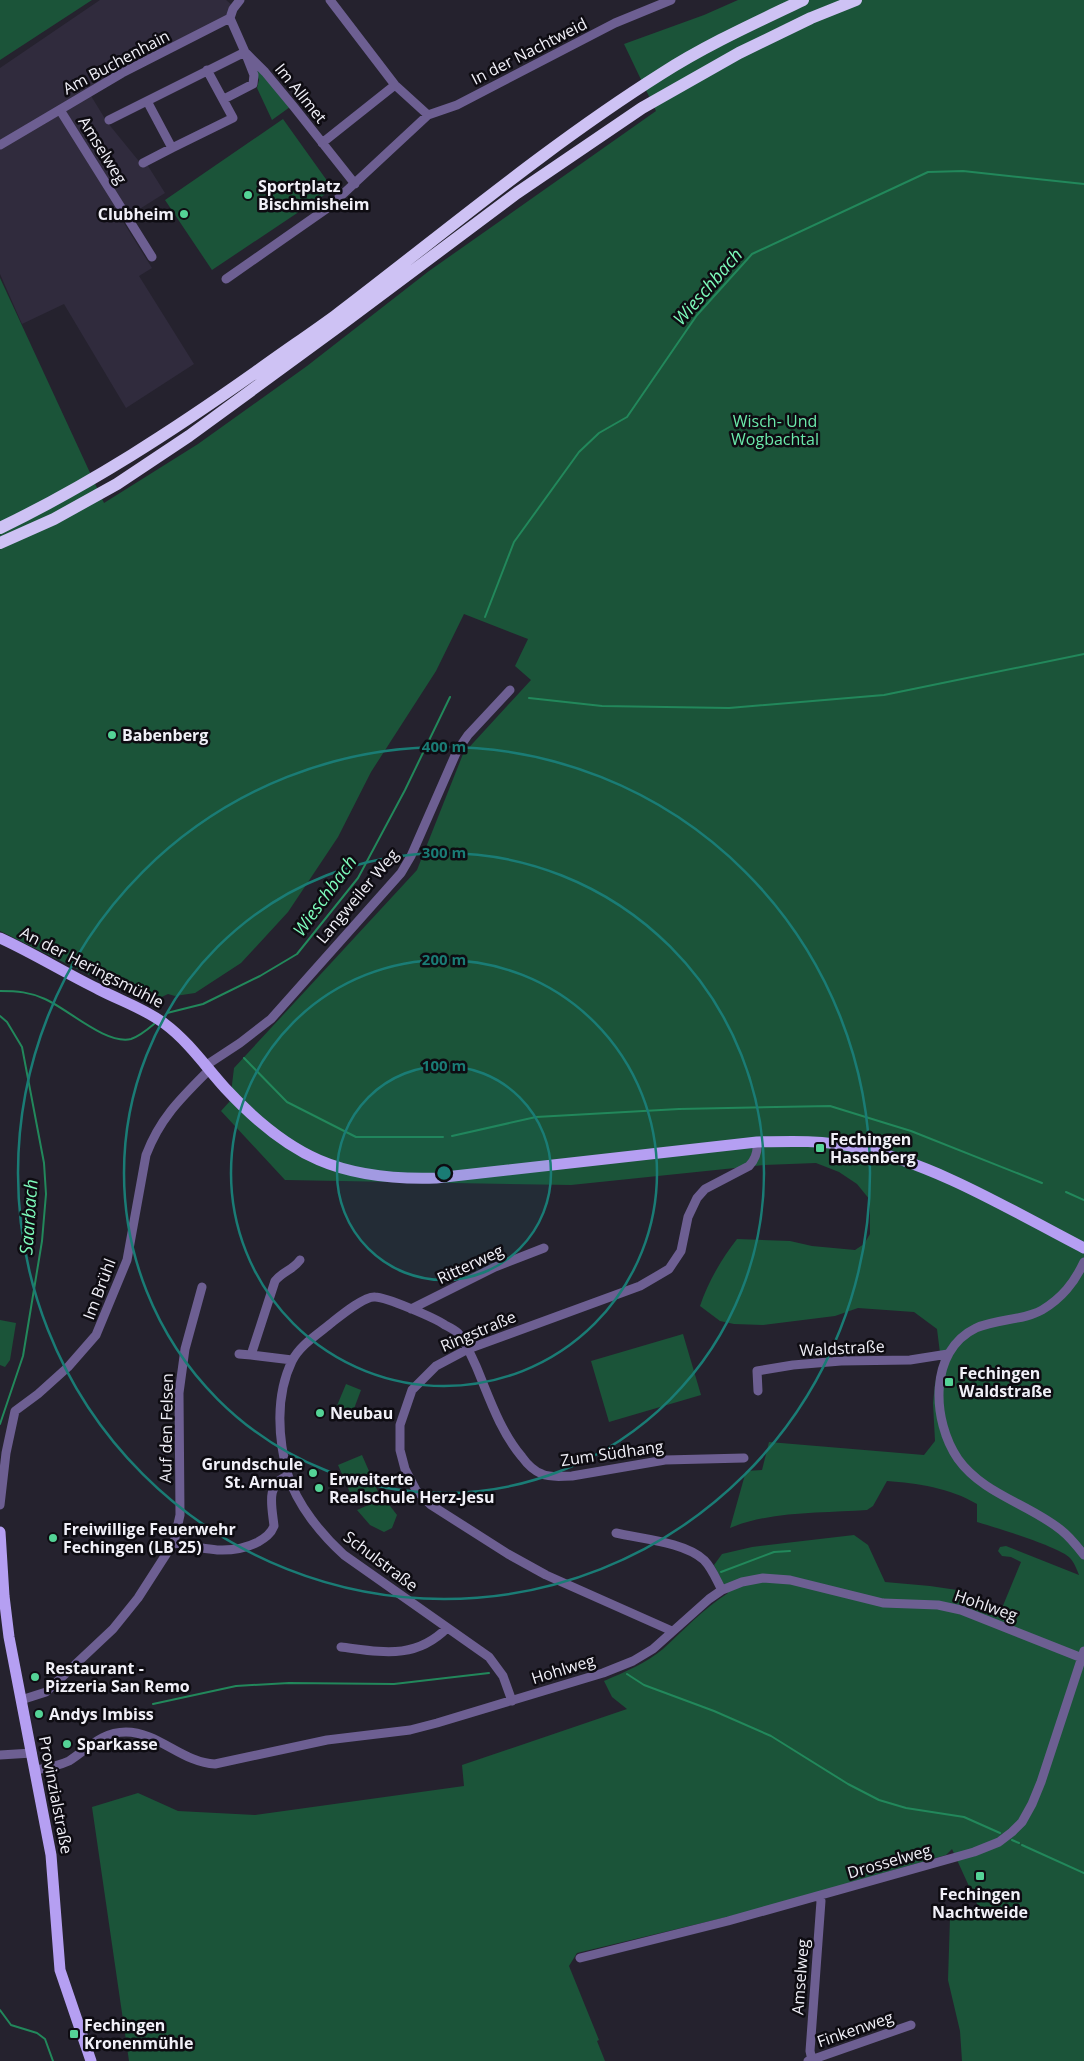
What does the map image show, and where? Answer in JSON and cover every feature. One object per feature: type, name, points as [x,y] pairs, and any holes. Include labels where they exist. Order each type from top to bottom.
[{"type":"highway","points":[[0,528],[109,471],[183,424],[333,317],[448,228],[601,114],[648,82],[732,34],[803,0]]},
{"type":"highway","points":[[0,543],[54,519],[117,484],[197,430],[516,193],[673,88],[811,18],[856,0]]},
{"type":"main road","name":"An der Heringsmühle","points":[[0,938],[101,991],[150,1014],[180,1037],[207,1068],[258,1120],[293,1147],[329,1165],[371,1176],[436,1178],[757,1142],[794,1141],[837,1144],[858,1147],[910,1163],[946,1178],[1084,1248]]},
{"type":"main road","name":"Provinzialstraße","points":[[0,1532],[9,1637],[36,1770],[54,1876],[60,1970],[91,2061]]},
{"type":"street","points":[[230,18],[233,9],[240,0]]},
{"type":"street","points":[[226,279],[320,214],[355,184],[428,115],[395,85],[330,0]]},
{"type":"street","name":"In der Nachtweid","points":[[428,115],[457,105],[615,23],[671,0]]},
{"type":"street","name":"Im Allmet","points":[[230,18],[245,52],[271,79],[355,184]]},
{"type":"street","name":"Am Buchenhain","points":[[0,145],[122,73],[230,18]]},
{"type":"street","points":[[109,120],[245,52],[254,75],[253,84],[224,99]]},
{"type":"street","points":[[143,163],[233,118],[207,70]]},
{"type":"street","points":[[322,143],[395,85]]},
{"type":"street","points":[[147,101],[172,148]]},
{"type":"street","name":"Amselweg","points":[[60,110],[152,257]]},
{"type":"street","name":"Langweiler Weg","points":[[207,1068],[271,1019],[400,873],[411,856],[457,750],[510,690]]},
{"type":"street","name":"Im Brühl","points":[[0,1504],[6,1452],[15,1410],[38,1394],[68,1367],[96,1335],[127,1260],[146,1155],[151,1142],[166,1115],[207,1068]]},
{"type":"street","name":"Ringstraße","points":[[672,1631],[539,1571],[431,1505],[416,1490],[405,1469],[400,1450],[401,1418],[412,1390],[436,1366],[468,1349],[640,1286],[669,1269],[681,1251],[688,1217],[697,1198],[705,1189],[749,1166],[754,1160],[757,1142]]},
{"type":"street","name":"Ritterweg","points":[[411,1310],[422,1302],[495,1267],[544,1248]]},
{"type":"street","points":[[251,1355],[275,1281],[282,1273],[294,1269],[300,1260]]},
{"type":"street","points":[[1084,1262],[1074,1282],[1053,1303],[1040,1312],[987,1324],[976,1328],[958,1340],[948,1354],[939,1399],[939,1412],[947,1440],[959,1459],[972,1474],[995,1491],[1060,1529],[1084,1555]]},
{"type":"street","name":"Auf den Felsen","points":[[174,1542],[180,1515],[179,1393],[185,1349],[202,1287]]},
{"type":"street","name":"Schulstraße","points":[[468,1349],[458,1333],[444,1324],[375,1297],[367,1299],[339,1317],[311,1339],[292,1360],[280,1404],[280,1425],[288,1476],[303,1505],[327,1539],[344,1555],[490,1657],[503,1676],[512,1700]]},
{"type":"street","name":"Zum Südhang","points":[[468,1349],[508,1440],[526,1462],[542,1474],[557,1477],[572,1476],[665,1460],[744,1458]]},
{"type":"street","points":[[239,1354],[292,1360]]},
{"type":"street","name":"Waldstraße","points":[[758,1391],[757,1371],[793,1365],[841,1361],[910,1360],[948,1354]]},
{"type":"street","points":[[21,1700],[46,1692],[113,1629],[138,1598],[174,1542],[223,1551],[238,1550],[266,1537],[274,1526],[272,1492],[274,1486],[280,1479],[288,1476]]},
{"type":"street","points":[[616,1533],[684,1548],[695,1553],[706,1561],[722,1590]]},
{"type":"street","name":"Hohlweg","points":[[36,1770],[67,1762],[94,1741],[104,1736],[125,1732],[134,1733],[163,1744],[197,1761],[215,1764],[327,1740],[410,1730],[603,1672],[633,1661],[653,1649],[709,1599],[722,1590],[742,1582],[763,1578],[790,1580],[883,1603],[938,1605],[961,1610],[1083,1654]]},
{"type":"street","points":[[341,1647],[379,1651],[415,1649],[428,1644],[447,1628]]},
{"type":"street","name":"Drosselweg","points":[[580,1958],[728,1922],[984,1849],[999,1842],[1022,1822],[1041,1782],[1083,1654]]},
{"type":"street","points":[[0,1755],[32,1753]]},
{"type":"street","name":"Amselweg","points":[[810,2060],[821,1901],[819,1896]]},
{"type":"street","name":"Finkenweg","points":[[810,2060],[911,2025]]},
{"type":"shaded area","points":[[100,0],[226,0],[233,6],[224,18],[88,91],[107,122],[142,165],[148,166],[165,193],[122,220],[152,268],[139,276],[194,364],[126,408],[64,304],[22,324],[0,274],[0,68]]},
{"type":"green space","points":[[0,0],[92,0],[0,60]]},
{"type":"green space","name":"Wisch- Und Wogbachtal","points":[[738,0],[1084,0],[1084,2061],[962,2061],[960,2031],[948,1980],[950,1918],[978,1906],[952,1849],[946,1855],[756,1910],[577,1953],[569,1966],[599,2040],[597,2041],[605,2061],[129,2061],[92,1807],[138,1793],[178,1811],[255,1815],[464,1786],[462,1765],[627,1709],[612,1697],[604,1681],[650,1659],[702,1612],[728,1593],[714,1565],[722,1554],[752,1547],[854,1535],[868,1545],[885,1582],[957,1590],[1002,1608],[1021,1562],[1011,1557],[1002,1556],[998,1551],[1000,1547],[1006,1546],[1079,1575],[1070,1558],[1054,1548],[977,1522],[977,1504],[945,1490],[910,1483],[887,1481],[873,1506],[867,1510],[762,1518],[730,1528],[746,1471],[762,1470],[769,1442],[924,1455],[935,1441],[933,1403],[935,1383],[941,1361],[937,1329],[914,1312],[858,1308],[835,1316],[763,1325],[734,1324],[720,1321],[700,1306],[716,1271],[737,1239],[790,1241],[812,1246],[855,1250],[864,1244],[870,1234],[870,1200],[857,1184],[839,1172],[816,1163],[764,1165],[571,1185],[285,1180],[221,1111],[230,1101],[234,1068],[417,870],[463,754],[531,680],[515,666],[528,639],[464,614],[436,671],[371,772],[338,837],[288,912],[241,963],[195,993],[175,996],[168,994],[146,1003],[0,931],[0,278],[104,503],[198,444],[307,366],[429,271],[656,111],[624,44],[704,15]]},
{"type":"green space","points":[[258,67],[290,107],[272,120],[257,88],[259,80],[255,70]]},
{"type":"green space","name":"Sportplatz Bischmisheim","points":[[283,119],[333,189],[212,270],[165,200]]},
{"type":"green space","points":[[0,1320],[16,1323],[10,1360],[5,1367],[0,1365]]},
{"type":"green space","points":[[683,1334],[701,1395],[609,1422],[591,1361]]},
{"type":"green space","points":[[346,1384],[361,1390],[352,1414],[336,1408]]},
{"type":"green space","points":[[362,1455],[379,1494],[355,1504],[338,1465]]},
{"type":"green space","points":[[384,1498],[397,1515],[392,1528],[384,1532],[370,1525],[357,1510]]},
{"type":"waterway","name":"Wieschbach","points":[[485,617],[514,542],[579,452],[599,433],[627,417],[697,315],[752,254],[928,172],[963,171],[1084,184]]},
{"type":"waterway","points":[[529,698],[602,706],[729,708],[884,695],[1084,654]]},
{"type":"waterway","name":"Wieschbach","points":[[167,1013],[203,1004],[260,976],[297,954],[358,878],[405,790],[450,697]]},
{"type":"waterway","name":"Wieschbach","points":[[0,991],[23,992],[39,997],[110,1037],[131,1039],[143,1033],[154,1024]]},
{"type":"waterway","name":"Saarbach","points":[[0,1016],[7,1022],[22,1047],[44,1163],[46,1194],[42,1241],[23,1356],[0,1424]]},
{"type":"waterway","points":[[244,1058],[287,1102],[356,1137],[443,1137]]},
{"type":"waterway","points":[[452,1136],[536,1117],[679,1109],[830,1106],[911,1131],[1042,1183]]},
{"type":"waterway","points":[[1066,1192],[1084,1200]]},
{"type":"waterway","points":[[721,1572],[774,1552],[790,1551]]},
{"type":"waterway","points":[[153,1704],[236,1686],[289,1683],[394,1684],[489,1673]]},
{"type":"waterway","points":[[627,1674],[644,1685],[714,1711],[771,1736],[848,1784],[879,1800],[906,1808],[964,1817],[1000,1833]]},
{"type":"waterway","points":[[1012,1840],[1019,1843]]},
{"type":"waterway","points":[[1022,1845],[1084,1873]]},
{"type":"waterway","name":"Saarbach","points":[[0,2010],[11,2025],[37,2033],[45,2039],[53,2061]]},
{"type":"place","name":"Sportplatz Bischmisheim","points":[[248,195]]},
{"type":"place","name":"Clubheim","points":[[184,214]]},
{"type":"place","name":"Babenberg","points":[[112,735]]},
{"type":"place","name":"Fechingen Hasenberg","points":[[820,1148]]},
{"type":"place","name":"Fechingen Waldstraße","points":[[949,1382]]},
{"type":"place","name":"Neubau","points":[[320,1413]]},
{"type":"place","name":"Grundschule St. Arnual","points":[[313,1473]]},
{"type":"place","name":"Erweiterte Realschule Herz-Jesu","points":[[319,1488]]},
{"type":"place","name":"Freiwillige Feuerwehr Fechingen (LB 25)","points":[[53,1538]]},
{"type":"place","name":"Restaurant - Pizzeria San Remo","points":[[35,1677]]},
{"type":"place","name":"Andys Imbiss","points":[[39,1714]]},
{"type":"place","name":"Sparkasse","points":[[67,1744]]},
{"type":"place","name":"Fechingen Nachtweide","points":[[980,1876]]},
{"type":"place","name":"Fechingen Kronenmühle","points":[[74,2034]]}]
